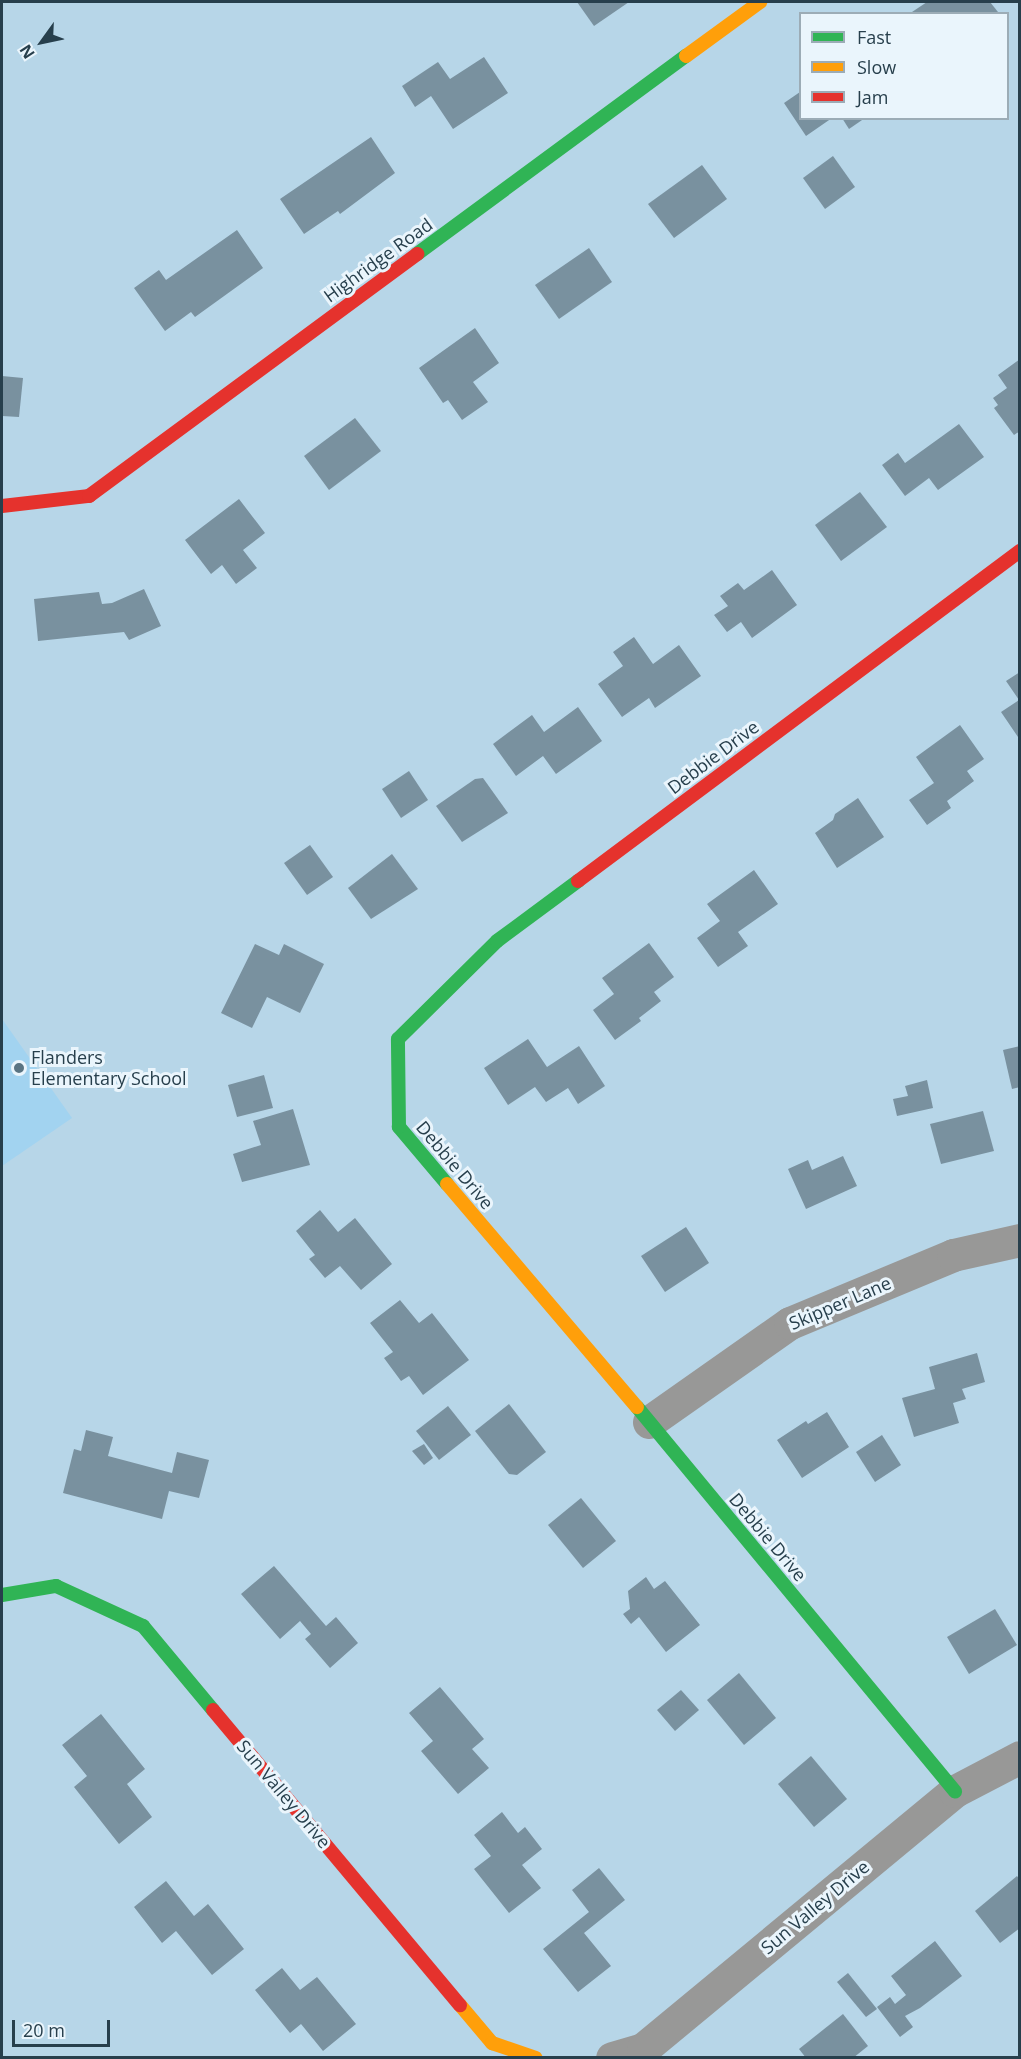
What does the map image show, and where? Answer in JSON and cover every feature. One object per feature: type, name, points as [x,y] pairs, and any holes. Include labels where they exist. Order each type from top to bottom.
[{"type":"street","name":"Highridge Road","points":[[2,506],[89,496],[760,2]]},
{"type":"street","name":"Debbie Drive","points":[[955,1791],[649,1422],[399,1128],[398,1039],[497,941],[1020,551]]},
{"type":"street","name":"Skipper Lane","points":[[649,1422],[790,1323],[953,1255],[1020,1240]]},
{"type":"street","name":"Sun Valley Drive","points":[[2,1595],[56,1586],[143,1626],[492,2043],[536,2058]]},
{"type":"street","name":"Sun Valley Drive","points":[[612,2058],[643,2049],[955,1791],[1020,1757]]},
{"type":"shaded area","name":"Flanders Elementary School","points":[[2,1019],[72,1118],[2,1166]]},
{"type":"building","points":[[577,2],[629,2],[594,26]]},
{"type":"building","points":[[927,2],[990,2],[998,12],[912,12]]},
{"type":"building","points":[[484,57],[508,93],[453,129],[431,96],[415,107],[402,86],[438,62],[450,79]]},
{"type":"building","points":[[799,93],[799,120],[829,120],[806,136],[784,103]]},
{"type":"building","points":[[843,120],[862,120],[849,129]]},
{"type":"building","points":[[371,137],[395,173],[340,214],[338,211],[304,234],[280,199]]},
{"type":"building","points":[[833,156],[855,187],[825,209],[803,178]]},
{"type":"building","points":[[702,165],[727,199],[674,238],[648,204]]},
{"type":"building","points":[[237,230],[263,268],[195,317],[191,312],[165,331],[134,288],[159,270],[166,280]]},
{"type":"building","points":[[589,248],[612,282],[559,319],[535,285]]},
{"type":"building","points":[[475,328],[499,363],[473,382],[488,402],[462,420],[448,400],[443,403],[419,368]]},
{"type":"building","points":[[1020,359],[1020,431],[1014,435],[994,408],[998,405],[993,398],[1007,388],[998,375]]},
{"type":"building","points":[[2,376],[23,378],[19,417],[2,416]]},
{"type":"building","points":[[355,418],[381,451],[329,490],[304,456]]},
{"type":"building","points":[[959,424],[984,457],[938,490],[929,478],[905,496],[882,465],[898,453],[905,463]]},
{"type":"building","points":[[860,492],[887,527],[841,561],[815,525]]},
{"type":"building","points":[[239,499],[265,533],[243,550],[257,568],[236,584],[222,565],[211,574],[185,540]]},
{"type":"building","points":[[772,570],[797,605],[752,638],[741,622],[727,632],[714,615],[728,606],[720,596],[738,583],[744,590]]},
{"type":"building","points":[[144,589],[161,626],[129,640],[124,632],[38,641],[34,599],[99,592],[102,604],[112,603]]},
{"type":"building","points":[[634,637],[653,664],[679,645],[701,676],[655,708],[649,698],[622,717],[598,684],[623,666],[613,652]]},
{"type":"building","points":[[1020,672],[1020,740],[1001,712],[1019,700],[1006,681]]},
{"type":"building","points":[[578,707],[602,741],[556,774],[543,756],[516,776],[493,744],[532,715],[544,732]]},
{"type":"building","points":[[960,725],[984,759],[967,771],[974,781],[947,801],[951,808],[927,825],[909,800],[934,783],[916,757]]},
{"type":"building","points":[[409,771],[428,800],[401,818],[382,789]]},
{"type":"building","points":[[483,778],[508,813],[462,842],[436,806],[475,779]]},
{"type":"building","points":[[858,798],[884,837],[837,868],[815,833],[833,820],[835,814]]},
{"type":"building","points":[[310,845],[333,877],[307,895],[284,863]]},
{"type":"building","points":[[392,854],[418,889],[371,919],[348,888]]},
{"type":"building","points":[[754,870],[778,904],[738,932],[748,946],[718,967],[697,938],[720,921],[707,904]]},
{"type":"building","points":[[649,943],[674,977],[654,992],[661,1001],[639,1018],[641,1021],[615,1040],[593,1010],[614,994],[602,978]]},
{"type":"building","points":[[255,944],[279,955],[284,944],[324,964],[300,1013],[267,997],[252,1028],[221,1013]]},
{"type":"building","points":[[528,1039],[547,1067],[579,1046],[605,1086],[578,1104],[568,1088],[546,1102],[535,1087],[508,1105],[484,1068]]},
{"type":"building","points":[[1020,1046],[1020,1087],[1012,1089],[1003,1050]]},
{"type":"building","points":[[264,1075],[273,1108],[237,1117],[228,1085]]},
{"type":"building","points":[[927,1080],[933,1108],[897,1116],[893,1099],[908,1096],[905,1086]]},
{"type":"building","points":[[293,1109],[310,1165],[242,1182],[233,1154],[261,1145],[253,1121]]},
{"type":"building","points":[[983,1111],[994,1151],[941,1164],[930,1124]]},
{"type":"building","points":[[843,1156],[857,1186],[806,1209],[788,1169],[808,1160],[812,1170]]},
{"type":"building","points":[[320,1210],[338,1232],[355,1218],[392,1264],[361,1290],[340,1266],[325,1278],[309,1259],[315,1255],[296,1231]]},
{"type":"building","points":[[686,1227],[709,1263],[665,1292],[641,1256]]},
{"type":"building","points":[[400,1300],[419,1323],[432,1313],[469,1360],[423,1395],[409,1376],[401,1381],[384,1358],[393,1352],[370,1323]]},
{"type":"building","points":[[977,1353],[985,1382],[962,1389],[966,1399],[953,1403],[959,1423],[914,1437],[902,1398],[935,1389],[929,1367]]},
{"type":"building","points":[[509,1404],[546,1452],[517,1475],[509,1474],[475,1431]]},
{"type":"building","points":[[448,1406],[471,1435],[439,1460],[416,1431]]},
{"type":"building","points":[[827,1412],[849,1447],[802,1478],[777,1440],[806,1421],[808,1424]]},
{"type":"building","points":[[86,1430],[113,1437],[108,1456],[172,1473],[177,1452],[209,1460],[199,1498],[169,1491],[162,1519],[63,1493],[74,1449],[81,1451]]},
{"type":"building","points":[[882,1435],[901,1465],[875,1482],[856,1452]]},
{"type":"building","points":[[424,1444],[433,1458],[424,1465],[412,1451]]},
{"type":"building","points":[[581,1498],[616,1541],[583,1568],[548,1525]]},
{"type":"building","points":[[274,1566],[326,1626],[336,1617],[358,1643],[330,1668],[305,1639],[311,1634],[300,1621],[280,1639],[241,1594]]},
{"type":"building","points":[[646,1577],[654,1589],[665,1581],[700,1625],[666,1652],[639,1617],[631,1624],[623,1614],[630,1609],[628,1591]]},
{"type":"building","points":[[995,1609],[1017,1645],[969,1674],[947,1637]]},
{"type":"building","points":[[739,1673],[776,1718],[744,1745],[707,1700]]},
{"type":"building","points":[[440,1687],[484,1739],[472,1749],[489,1768],[458,1794],[421,1751],[433,1741],[409,1713]]},
{"type":"building","points":[[681,1690],[699,1710],[675,1731],[657,1710]]},
{"type":"building","points":[[101,1714],[145,1769],[127,1784],[152,1817],[119,1844],[74,1787],[87,1776],[62,1745]]},
{"type":"building","points":[[811,1756],[847,1799],[814,1827],[778,1784]]},
{"type":"building","points":[[502,1812],[518,1833],[525,1827],[542,1849],[522,1865],[541,1888],[509,1913],[474,1869],[491,1856],[474,1835]]},
{"type":"building","points":[[599,1868],[625,1900],[584,1933],[611,1966],[578,1992],[543,1949],[589,1912],[572,1890]]},
{"type":"building","points":[[1017,1876],[1020,1880],[1020,1928],[1000,1943],[975,1911]]},
{"type":"building","points":[[166,1881],[194,1916],[208,1904],[244,1949],[212,1975],[176,1931],[162,1943],[134,1907]]},
{"type":"building","points":[[935,1941],[962,1976],[920,2008],[905,2016],[913,2027],[900,2037],[877,2007],[890,1997],[895,2004],[906,1995],[891,1976]]},
{"type":"building","points":[[282,1968],[300,1990],[317,1977],[356,2024],[323,2051],[301,2024],[290,2033],[255,1990]]},
{"type":"building","points":[[848,1973],[877,2009],[866,2017],[837,1982]]},
{"type":"building","points":[[843,2014],[868,2046],[853,2058],[806,2058],[799,2049]]},
{"type":"traffic: fast","points":[[417,254],[686,56]]},
{"type":"traffic: fast","points":[[447,1184],[399,1127],[398,1039],[497,941],[578,881]]},
{"type":"traffic: fast","points":[[637,1407],[955,1791]]},
{"type":"traffic: fast","points":[[2,1595],[56,1586],[143,1626],[213,1710]]},
{"type":"traffic: slow","points":[[686,56],[760,2]]},
{"type":"traffic: slow","points":[[447,1184],[637,1407]]},
{"type":"traffic: slow","points":[[460,2005],[492,2043],[536,2058]]},
{"type":"traffic: jam","points":[[2,506],[89,496],[417,254]]},
{"type":"traffic: jam","points":[[578,881],[1020,551]]},
{"type":"traffic: jam","points":[[213,1710],[460,2005]]},
{"type":"place","name":"Flanders Elementary School","points":[[19,1068]]}]
